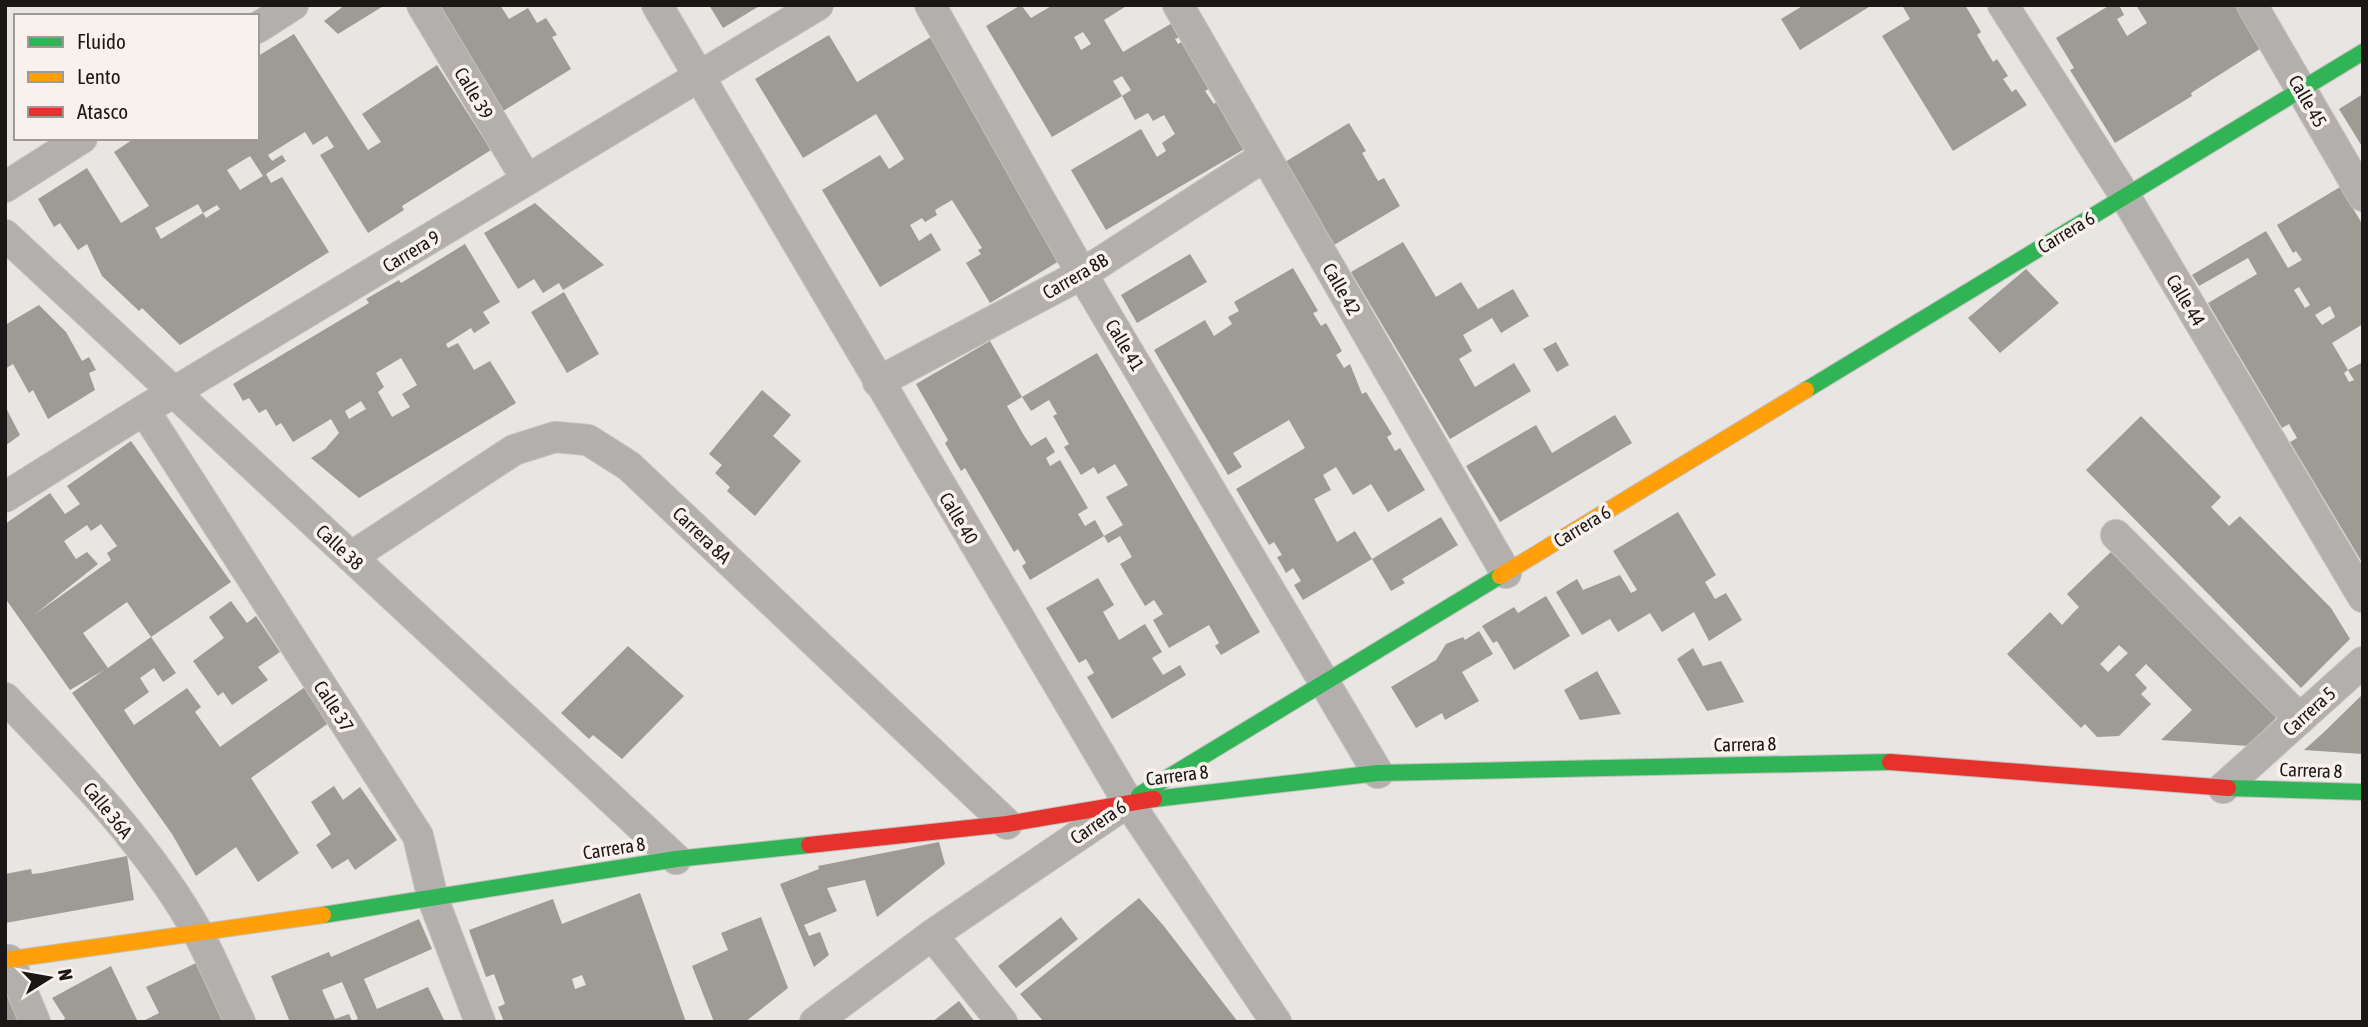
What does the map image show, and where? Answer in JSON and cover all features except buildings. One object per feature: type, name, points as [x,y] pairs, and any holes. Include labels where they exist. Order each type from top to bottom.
[{"type":"street","points":[[259,27],[293,5]]},
{"type":"street","name":"Calle 39","points":[[422,5],[527,180]]},
{"type":"street","name":"Calle 40","points":[[657,5],[1128,802],[1276,1022]]},
{"type":"street","name":"Carrera 9","points":[[5,497],[144,410],[818,5]]},
{"type":"street","name":"Calle 41","points":[[930,5],[1082,274],[1378,773]]},
{"type":"street","name":"Calle 42","points":[[1178,5],[1506,573]]},
{"type":"street","name":"Calle 44","points":[[2003,5],[2124,196],[2363,597]]},
{"type":"street","name":"Calle 45","points":[[2252,5],[2363,196]]},
{"type":"street","name":"Carrera 6","points":[[815,1022],[932,935],[1128,802],[2363,52]]},
{"type":"street","points":[[5,187],[79,140]]},
{"type":"street","name":"Carrera 8B","points":[[878,382],[1082,274],[1265,156]]},
{"type":"street","name":"Calle 38","points":[[5,235],[676,859]]},
{"type":"street","name":"Calle 37","points":[[144,410],[418,836],[433,899],[480,1022]]},
{"type":"street","name":"Carrera 8A","points":[[351,557],[514,450],[555,437],[588,440],[629,466],[1007,824]]},
{"type":"street","points":[[2116,535],[2300,719]]},
{"type":"street","name":"Carrera 5","points":[[2223,788],[2363,662]]},
{"type":"street","name":"Calle 36A","points":[[5,698],[80,776],[147,858],[198,933],[240,1022]]},
{"type":"street","name":"Carrera 8","points":[[7,960],[433,899],[676,859],[1007,824],[1128,802],[1378,773],[1914,761],[2223,788],[2363,792]]},
{"type":"street","points":[[932,935],[1002,1022]]},
{"type":"street","points":[[7,960],[35,1022]]},
{"type":"traffic: fast","points":[[1806,390],[2363,52]]},
{"type":"traffic: fast","points":[[1139,795],[1500,576]]},
{"type":"traffic: fast","points":[[1154,799],[1378,773],[1890,762]]},
{"type":"traffic: fast","points":[[2228,788],[2363,792]]},
{"type":"traffic: fast","points":[[323,915],[676,859],[809,845]]},
{"type":"traffic: slow","points":[[1500,576],[1806,390]]},
{"type":"traffic: slow","points":[[5,960],[323,915]]},
{"type":"traffic: jam","points":[[1890,762],[2228,788]]},
{"type":"traffic: jam","points":[[809,845],[1007,824],[1154,799]]}]
